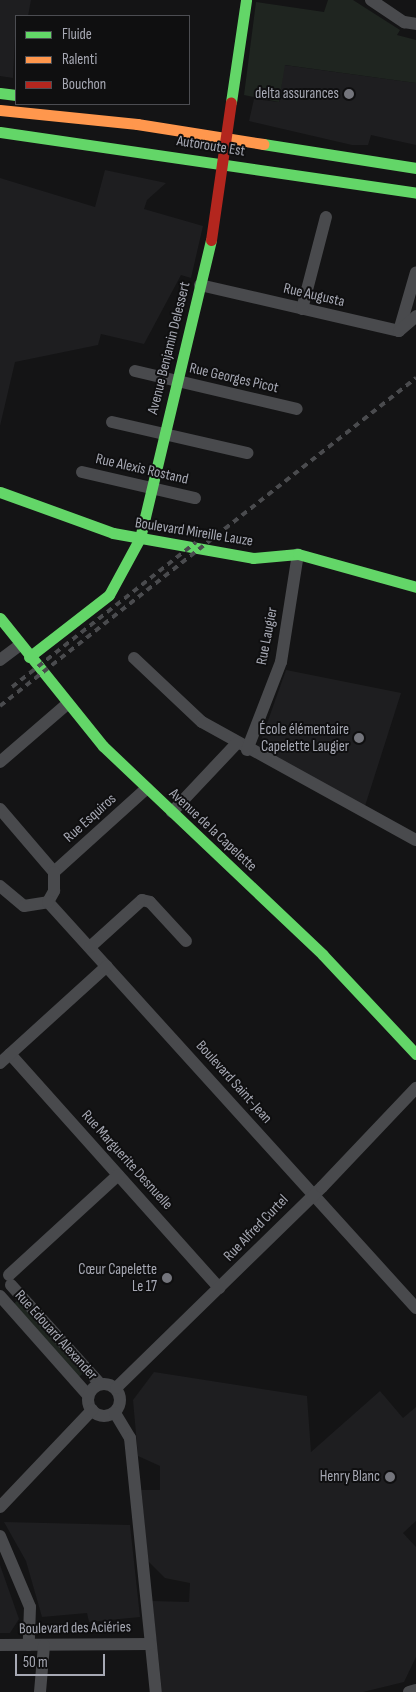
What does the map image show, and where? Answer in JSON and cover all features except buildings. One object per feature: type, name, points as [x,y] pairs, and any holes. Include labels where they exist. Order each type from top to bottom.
[{"type":"main road","name":"Avenue Benjamin Delessert","points":[[30,657],[109,594],[140,538],[214,231],[246,0]]},
{"type":"main road","points":[[0,93],[15,95]]},
{"type":"main road","points":[[80,105],[137,124]]},
{"type":"main road","name":"Autoroute Est","points":[[0,110],[137,124],[416,168]]},
{"type":"main road","name":"Autoroute Est","points":[[0,132],[204,160],[416,193]]},
{"type":"main road","name":"Boulevard Mireille Lauze","points":[[0,492],[38,502],[66,520],[140,538],[253,558],[298,554],[416,587]]},
{"type":"main road","name":"Avenue de la Capelette","points":[[0,618],[66,705],[147,788],[323,955],[416,1054]]},
{"type":"street","points":[[371,0],[404,22],[416,24]]},
{"type":"street","points":[[302,309],[326,217]]},
{"type":"street","points":[[399,331],[416,272]]},
{"type":"street","name":"Rue Augusta","points":[[200,285],[399,331]]},
{"type":"street","points":[[399,331],[416,316]]},
{"type":"street","name":"Rue Georges Picot","points":[[135,372],[297,409]]},
{"type":"street","points":[[112,422],[247,453]]},
{"type":"street","name":"Rue Alexis Rostand","points":[[82,472],[195,498]]},
{"type":"street","name":"Rue Laugier","points":[[242,746],[281,662],[298,554]]},
{"type":"street","points":[[0,660],[20,645]]},
{"type":"street","points":[[134,658],[202,722],[242,746],[416,840]]},
{"type":"street","points":[[0,762],[66,705]]},
{"type":"street","points":[[172,812],[242,746]]},
{"type":"street","name":"Rue Esquiros","points":[[54,872],[147,788]]},
{"type":"street","points":[[0,809],[54,872],[54,891],[48,902],[24,906],[0,886]]},
{"type":"street","points":[[90,947],[142,900],[150,902],[186,941]]},
{"type":"street","name":"Boulevard Saint-Jean","points":[[48,902],[416,1308]]},
{"type":"street","points":[[0,1063],[107,966]]},
{"type":"street","name":"Rue Marguerite Desnuelle","points":[[10,1054],[219,1288]]},
{"type":"street","name":"Rue Alfred Curtel","points":[[116,1388],[219,1288],[416,1088]]},
{"type":"street","points":[[0,1296],[7,1277],[118,1175]]},
{"type":"street","name":"Rue Edouard Alexander","points":[[7,1277],[100,1384]]},
{"type":"street","name":"Rue Edouard Alexander","points":[[0,1296],[88,1395]]},
{"type":"street","points":[[100,1384],[116,1388],[121,1399],[115,1412],[102,1416],[92,1410],[88,1395],[100,1384]]},
{"type":"street","points":[[0,1507],[92,1410]]},
{"type":"street","points":[[115,1412],[130,1438],[156,1692]]},
{"type":"street","points":[[0,1536],[30,1607],[29,1645]]},
{"type":"street","name":"Boulevard des Aciéries","points":[[0,1645],[150,1644]]},
{"type":"street","points":[[40,1692],[44,1645]]},
{"type":"street","points":[[409,1692],[416,1690]]},
{"type":"shaded area","points":[[0,0],[31,0],[28,15],[15,15],[13,78],[0,76]]},
{"type":"shaded area","points":[[328,0],[353,0],[400,30],[397,35],[416,40],[416,83],[285,65],[279,102],[244,95],[256,2],[324,12]]},
{"type":"shaded area","points":[[284,65],[416,83],[416,145],[371,135],[368,145],[352,145],[249,121],[254,99],[279,102]]},
{"type":"shaded area","points":[[105,170],[166,183],[147,200],[144,209],[203,226],[191,278],[181,275],[144,344],[101,334],[98,345],[15,362],[0,426],[0,178],[95,207]]},
{"type":"shaded area","name":"École élémentaire Capelette Laugier","points":[[286,670],[401,693],[365,806],[262,752],[259,746]]},
{"type":"shaded area","points":[[18,1300],[84,1373],[78,1378],[13,1305]]},
{"type":"shaded area","points":[[154,1372],[307,1396],[311,1452],[380,1391],[403,1418],[416,1407],[416,1521],[403,1533],[416,1547],[416,1657],[404,1682],[363,1692],[162,1692],[152,1601],[189,1602],[190,1583],[165,1578],[148,1561],[141,1490],[160,1490],[160,1466],[138,1456],[133,1400]]},
{"type":"shaded area","points":[[4,1522],[130,1525],[140,1617],[89,1622],[87,1613],[42,1617],[26,1561]]},
{"type":"shaded area","points":[[0,1565],[19,1619],[10,1633],[0,1633]]},
{"type":"railway","points":[[0,706],[416,378]]},
{"type":"railway","points":[[12,687],[196,542]]},
{"type":"traffic: fast","points":[[231,102],[246,0]]},
{"type":"traffic: fast","points":[[0,93],[15,95]]},
{"type":"traffic: fast","points":[[0,132],[416,193]]},
{"type":"traffic: fast","points":[[263,144],[416,168]]},
{"type":"traffic: fast","points":[[29,657],[109,595],[140,538],[211,240]]},
{"type":"traffic: fast","points":[[0,492],[113,533],[253,558],[298,554],[416,587]]},
{"type":"traffic: fast","points":[[0,618],[103,746],[323,955],[416,1054]]},
{"type":"traffic: slow","points":[[0,110],[137,124],[263,144]]},
{"type":"traffic: jam","points":[[211,240],[231,102]]},
{"type":"place","name":"delta assurances","points":[[349,94]]},
{"type":"place","name":"École élémentaire Capelette Laugier","points":[[359,738]]},
{"type":"place","name":"Cœur Capelette Le 17","points":[[167,1278]]},
{"type":"place","name":"Henry Blanc","points":[[390,1477]]}]
